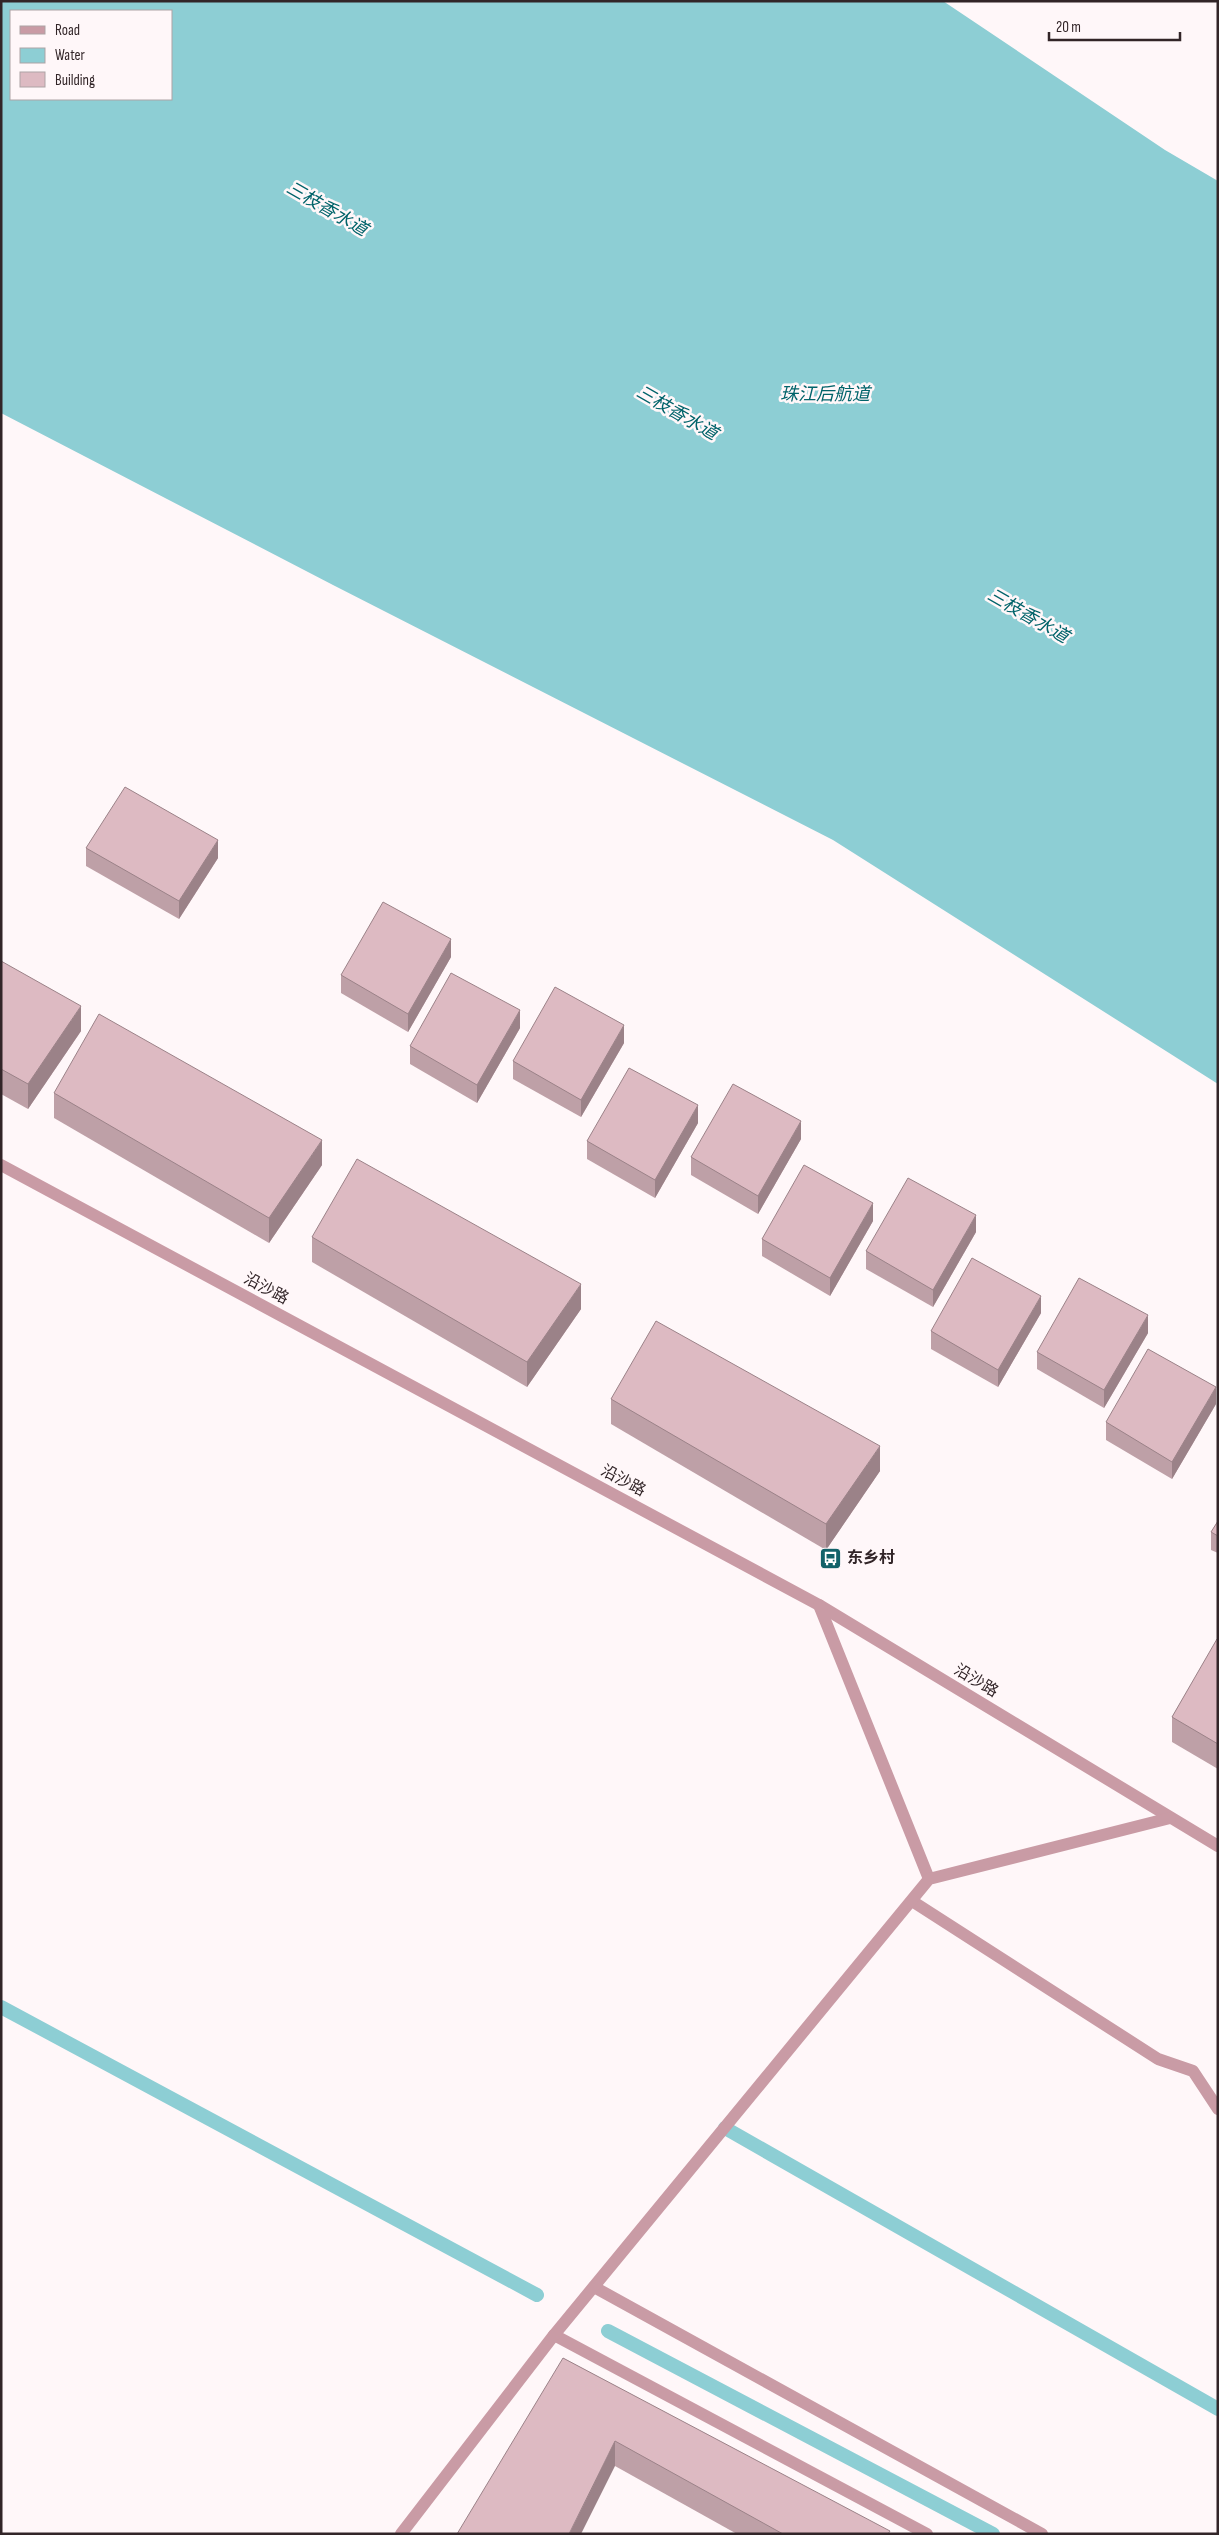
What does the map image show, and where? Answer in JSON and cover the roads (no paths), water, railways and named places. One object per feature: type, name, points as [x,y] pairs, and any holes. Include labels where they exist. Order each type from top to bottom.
[{"type":"street","name":"沿沙路","points":[[1,1165],[819,1605],[1218,1846]]},
{"type":"street","points":[[819,1605],[929,1879]]},
{"type":"street","points":[[401,2534],[554,2336],[929,1879],[1170,1818]]},
{"type":"street","points":[[912,1901],[1158,2059],[1193,2071],[1218,2109]]},
{"type":"street","points":[[594,2287],[1042,2534]]},
{"type":"street","points":[[554,2336],[927,2534]]},
{"type":"water","name":"珠江后航道","points":[[1,1],[943,1],[1165,150],[1218,181],[1218,1084],[833,840],[1,413]]},
{"type":"waterway","points":[[1,2007],[537,2295]]},
{"type":"waterway","points":[[725,2128],[1218,2409]]},
{"type":"waterway","points":[[608,2331],[993,2534]]},
{"type":"place","name":"东乡村","points":[[831,1558]]},
{"type":"water label","name":"三枝香水道","points":[[327,209]]},
{"type":"water label","name":"三枝香水道","points":[[677,413]]},
{"type":"water label","name":"三枝香水道","points":[[1028,616]]}]
